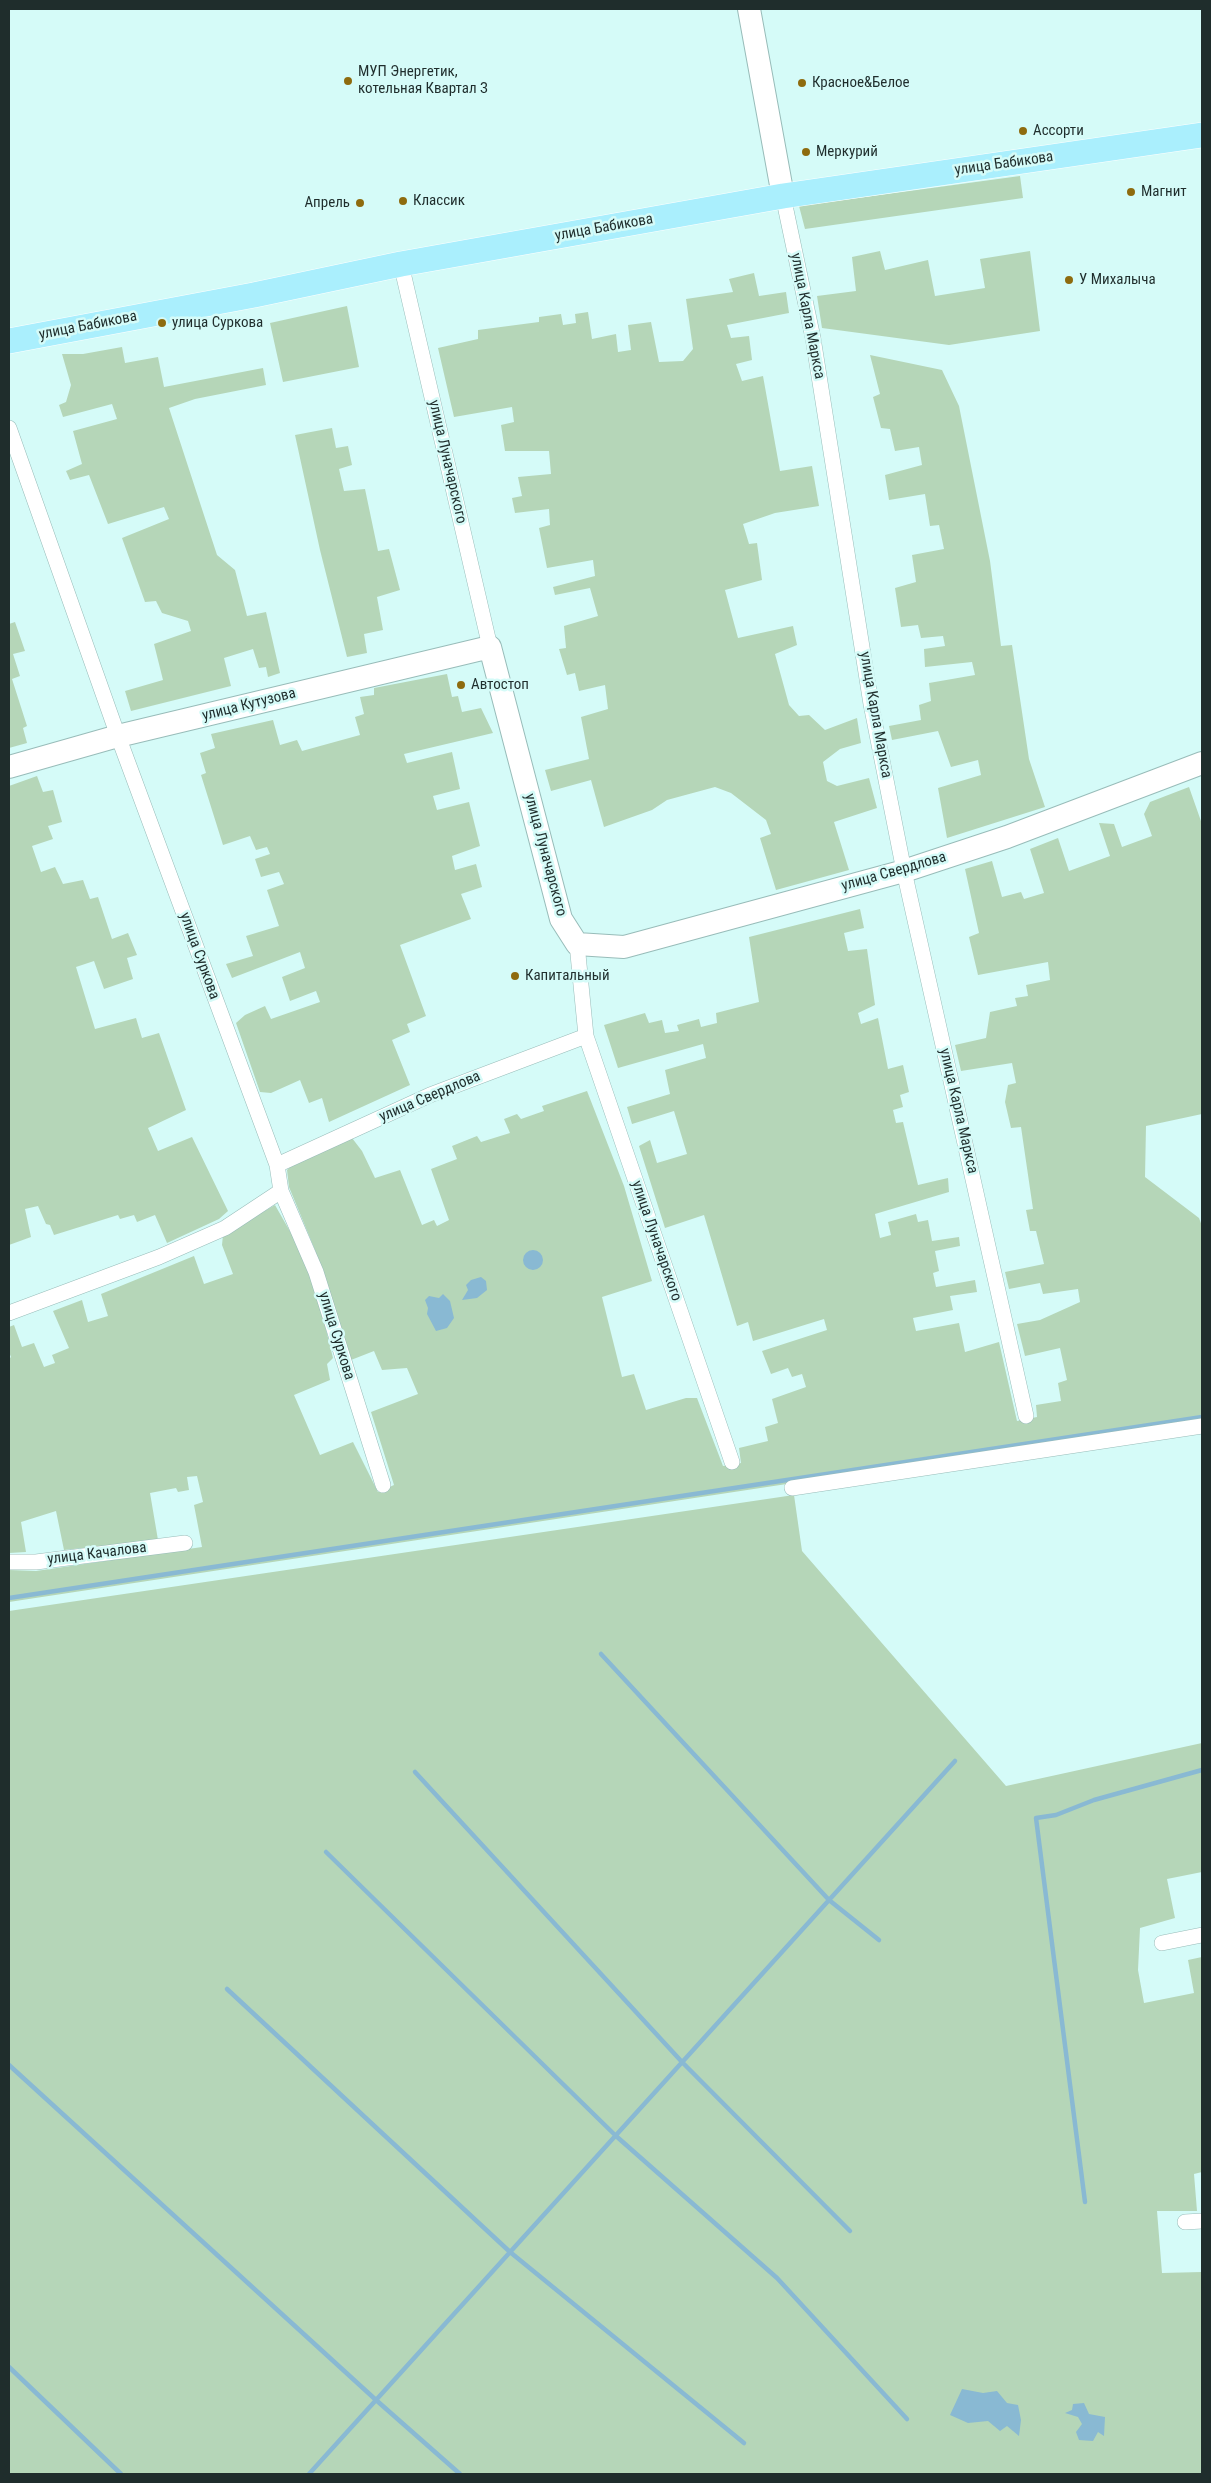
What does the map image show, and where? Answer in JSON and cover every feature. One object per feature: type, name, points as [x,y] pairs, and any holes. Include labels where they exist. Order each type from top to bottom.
[{"type":"main road","name":"улица Бабикова","points":[[9,341],[254,295],[401,264],[784,196],[1202,135]]},
{"type":"street","name":"улица Карла Маркса","points":[[749,9],[813,338],[871,704],[904,871],[1026,1416]]},
{"type":"street","name":"улица Луначарского","points":[[401,264],[490,647],[561,919],[577,944],[586,1036],[732,1462]]},
{"type":"street","name":"улица Суркова","points":[[9,428],[118,736],[277,1165],[281,1191],[316,1272],[383,1485]]},
{"type":"street","name":"улица Кутузова","points":[[9,767],[118,736],[490,647]]},
{"type":"street","name":"улица Свердлова","points":[[577,944],[624,947],[904,871],[1007,837],[1202,763]]},
{"type":"street","name":"улица Свердлова","points":[[277,1165],[430,1095],[586,1036]]},
{"type":"street","points":[[9,1313],[158,1257],[225,1228],[281,1191]]},
{"type":"street","points":[[792,1488],[1202,1426]]},
{"type":"street","name":"улица Качалова","points":[[9,1562],[36,1562],[185,1543]]},
{"type":"street","points":[[1162,1943],[1202,1934]]},
{"type":"street","points":[[1185,2222],[1202,2221]]},
{"type":"green space","points":[[1020,176],[1023,198],[805,229],[799,206]]},
{"type":"green space","points":[[880,251],[885,270],[928,260],[935,296],[985,288],[980,259],[1030,251],[1040,331],[949,345],[822,328],[817,296],[856,291],[852,257]]},
{"type":"green space","points":[[754,273],[759,296],[786,292],[789,313],[727,325],[731,338],[749,336],[752,360],[736,364],[742,381],[763,376],[780,471],[812,466],[819,506],[775,513],[743,524],[749,544],[757,543],[762,580],[725,590],[738,638],[793,626],[797,645],[775,654],[789,705],[799,716],[809,715],[825,730],[857,718],[861,743],[840,749],[823,762],[827,781],[837,786],[869,778],[877,808],[834,822],[849,870],[776,890],[760,838],[771,834],[766,820],[731,793],[715,787],[667,800],[652,810],[604,827],[591,780],[551,791],[545,770],[589,759],[581,717],[608,709],[605,685],[579,691],[575,673],[567,675],[559,649],[566,648],[564,626],[598,616],[590,588],[555,595],[553,587],[595,576],[593,560],[547,568],[539,528],[550,525],[549,509],[515,513],[512,498],[522,496],[518,477],[551,474],[549,451],[505,451],[501,425],[514,422],[512,407],[454,417],[438,348],[478,339],[478,330],[539,322],[539,317],[561,314],[563,325],[576,323],[575,314],[588,312],[592,339],[616,334],[618,352],[631,350],[628,325],[651,322],[659,362],[683,361],[693,349],[686,299],[733,292],[729,279]]},
{"type":"green space","points":[[347,306],[359,367],[283,382],[270,323]]},
{"type":"green space","points":[[122,347],[125,363],[158,357],[164,387],[263,368],[266,385],[195,399],[169,408],[217,555],[235,570],[247,616],[266,612],[280,673],[268,677],[266,667],[259,668],[253,649],[224,658],[231,686],[131,711],[125,691],[163,680],[154,644],[191,631],[188,621],[162,613],[156,601],[145,602],[122,538],[169,519],[164,507],[108,524],[89,475],[70,480],[66,471],[82,464],[73,431],[117,419],[112,404],[63,417],[59,405],[66,402],[71,385],[62,354],[83,354]]},
{"type":"green space","points":[[870,355],[942,370],[959,406],[990,561],[1001,646],[1012,645],[1029,759],[1045,807],[947,838],[938,788],[981,775],[978,760],[951,767],[938,731],[892,740],[889,726],[921,720],[919,705],[931,701],[929,683],[975,675],[972,662],[925,667],[924,649],[945,646],[943,636],[921,638],[918,625],[901,627],[895,588],[916,582],[912,555],[944,549],[939,525],[930,526],[925,494],[889,500],[885,475],[922,465],[919,447],[895,451],[890,429],[881,428],[873,397],[880,394]]},
{"type":"green space","points":[[332,428],[336,448],[348,446],[352,465],[339,469],[344,491],[365,489],[378,551],[389,549],[400,590],[377,597],[383,630],[364,634],[367,653],[347,657],[320,550],[295,435]]},
{"type":"green space","points":[[15,622],[25,651],[13,654],[20,676],[12,679],[27,726],[23,728],[27,743],[9,748],[9,624]]},
{"type":"green space","points":[[447,674],[452,697],[458,696],[462,712],[481,708],[493,733],[404,754],[407,763],[452,752],[460,789],[433,796],[437,810],[469,802],[480,846],[452,856],[455,870],[476,864],[482,887],[461,894],[471,919],[400,945],[426,1016],[407,1024],[410,1032],[392,1040],[410,1085],[329,1122],[322,1098],[309,1103],[300,1080],[271,1093],[260,1092],[236,1023],[245,1015],[265,1006],[271,1019],[320,1002],[316,991],[290,1001],[282,977],[305,968],[300,952],[232,978],[226,964],[253,956],[246,936],[279,926],[267,890],[284,884],[279,872],[261,877],[255,859],[270,854],[267,847],[256,850],[250,836],[223,845],[201,775],[206,773],[200,753],[215,748],[211,734],[273,720],[280,745],[297,740],[302,751],[360,735],[355,717],[364,714],[360,697],[374,695],[374,688]]},
{"type":"green space","points":[[37,776],[43,792],[53,790],[62,822],[48,826],[53,839],[32,846],[41,872],[55,867],[63,884],[83,880],[90,899],[98,897],[112,939],[128,933],[137,955],[127,958],[133,979],[104,989],[94,961],[76,967],[95,1029],[136,1018],[142,1038],[159,1033],[186,1110],[148,1128],[158,1151],[192,1137],[228,1211],[219,1219],[167,1243],[155,1215],[137,1222],[134,1215],[120,1219],[118,1215],[54,1235],[50,1225],[46,1224],[38,1206],[25,1209],[31,1237],[9,1245],[9,786]]},
{"type":"green space","points":[[1189,787],[1202,824],[1202,1114],[1146,1126],[1145,1177],[1199,1218],[1202,1226],[1202,1421],[9,1602],[9,1570],[36,1571],[202,1547],[194,1505],[203,1502],[197,1476],[187,1477],[189,1490],[178,1492],[176,1488],[150,1493],[158,1540],[64,1550],[56,1511],[21,1522],[26,1552],[9,1553],[9,1359],[11,1357],[9,1352],[9,1327],[14,1325],[22,1347],[34,1343],[44,1367],[55,1363],[52,1355],[69,1348],[53,1311],[82,1300],[88,1322],[108,1316],[101,1294],[194,1256],[204,1284],[233,1274],[222,1245],[223,1235],[275,1205],[296,1242],[318,1297],[333,1358],[327,1364],[330,1380],[294,1395],[320,1455],[353,1442],[378,1492],[394,1485],[371,1412],[418,1394],[407,1368],[382,1370],[374,1351],[351,1360],[315,1250],[289,1187],[287,1170],[295,1162],[352,1138],[362,1151],[375,1178],[400,1170],[422,1225],[434,1220],[437,1226],[449,1220],[431,1169],[457,1159],[452,1146],[477,1136],[481,1142],[510,1133],[504,1119],[517,1114],[521,1119],[544,1111],[542,1106],[587,1091],[624,1186],[652,1281],[602,1297],[622,1377],[634,1374],[646,1410],[686,1398],[697,1398],[723,1466],[741,1463],[739,1448],[768,1441],[765,1427],[778,1423],[772,1399],[806,1387],[802,1374],[792,1377],[788,1368],[771,1374],[762,1351],[827,1330],[824,1319],[753,1341],[748,1322],[737,1326],[704,1215],[665,1228],[639,1146],[650,1140],[657,1163],[687,1154],[674,1111],[632,1124],[627,1107],[670,1094],[665,1070],[706,1058],[703,1044],[618,1068],[604,1025],[645,1013],[649,1023],[662,1020],[665,1033],[679,1031],[677,1025],[699,1019],[701,1027],[717,1023],[716,1013],[759,1002],[749,937],[860,909],[864,928],[844,933],[848,951],[867,949],[875,1005],[858,1013],[861,1024],[878,1018],[888,1069],[903,1065],[909,1092],[900,1095],[903,1107],[893,1110],[896,1123],[903,1122],[918,1185],[948,1178],[949,1192],[875,1214],[880,1238],[891,1235],[888,1222],[916,1214],[918,1222],[928,1220],[932,1241],[959,1237],[960,1246],[935,1251],[939,1271],[933,1273],[936,1287],[975,1280],[977,1292],[950,1296],[953,1310],[913,1318],[916,1331],[959,1323],[965,1352],[999,1342],[1017,1421],[1037,1417],[1036,1405],[1061,1401],[1058,1383],[1067,1380],[1060,1348],[1025,1356],[1017,1324],[1040,1320],[1080,1302],[1078,1289],[1043,1294],[1040,1283],[1009,1289],[1005,1272],[1044,1264],[1036,1231],[1030,1231],[1026,1210],[1033,1209],[1021,1127],[1011,1128],[1005,1102],[1008,1085],[1016,1083],[1012,1063],[961,1071],[955,1045],[986,1038],[990,1012],[1017,1006],[1015,998],[1028,996],[1026,985],[1050,980],[1048,962],[978,975],[969,937],[979,933],[965,869],[992,861],[1002,897],[1021,892],[1024,899],[1044,893],[1030,849],[1058,838],[1069,871],[1110,856],[1099,823],[1114,824],[1122,847],[1152,836],[1144,814],[1150,802]]},
{"type":"green space","points":[[794,1495],[802,1551],[1006,1786],[1202,1743],[1202,1872],[1167,1879],[1175,1918],[1140,1928],[1138,1970],[1144,2003],[1194,1993],[1188,1960],[1202,1957],[1202,2172],[1194,2174],[1197,2211],[1157,2211],[1162,2273],[1202,2272],[1202,2474],[9,2474],[9,1611]]},
{"type":"water","points":[[529,1250],[537,1250],[543,1256],[543,1264],[537,1270],[529,1270],[523,1264],[523,1256]]},
{"type":"water","points":[[481,1277],[486,1281],[487,1290],[477,1298],[462,1300],[468,1290],[466,1285],[471,1280]]},
{"type":"water","points":[[443,1294],[450,1301],[454,1318],[447,1328],[436,1331],[427,1314],[428,1308],[425,1300],[429,1296],[439,1298]]},
{"type":"water","points":[[962,2389],[983,2393],[997,2391],[1007,2403],[1018,2405],[1021,2420],[1019,2436],[1007,2426],[1000,2431],[988,2421],[968,2423],[950,2415]]},
{"type":"water","points":[[1084,2403],[1089,2414],[1105,2417],[1104,2436],[1098,2432],[1093,2441],[1079,2440],[1076,2432],[1082,2424],[1078,2417],[1065,2413],[1072,2410],[1073,2404]]},
{"type":"waterway","points":[[9,1598],[1202,1417]]},
{"type":"waterway","points":[[601,1654],[829,1900],[879,1940]]},
{"type":"waterway","points":[[309,2474],[955,1761]]},
{"type":"waterway","points":[[1085,2202],[1036,1818],[1056,1815],[1094,1800],[1202,1770]]},
{"type":"waterway","points":[[415,1772],[682,2062],[850,2231]]},
{"type":"waterway","points":[[326,1852],[616,2136],[777,2278],[907,2419]]},
{"type":"waterway","points":[[227,1989],[510,2252],[744,2443]]},
{"type":"waterway","points":[[9,2065],[376,2400],[460,2474]]},
{"type":"waterway","points":[[9,2367],[121,2474]]},
{"type":"place","name":"МУП Энергетик, котельная Квартал З","points":[[348,81]]},
{"type":"place","name":"Красное&Белое","points":[[802,83]]},
{"type":"place","name":"Ассорти","points":[[1023,131]]},
{"type":"place","name":"Меркурий","points":[[806,152]]},
{"type":"place","name":"Магнит","points":[[1131,192]]},
{"type":"place","name":"Классик","points":[[403,201]]},
{"type":"place","name":"Апрель","points":[[360,203]]},
{"type":"place","name":"У Михалыча","points":[[1069,280]]},
{"type":"place","name":"улица Суркова","points":[[162,323]]},
{"type":"place","name":"Автостоп","points":[[461,685]]},
{"type":"place","name":"Капитальный","points":[[515,976]]}]
